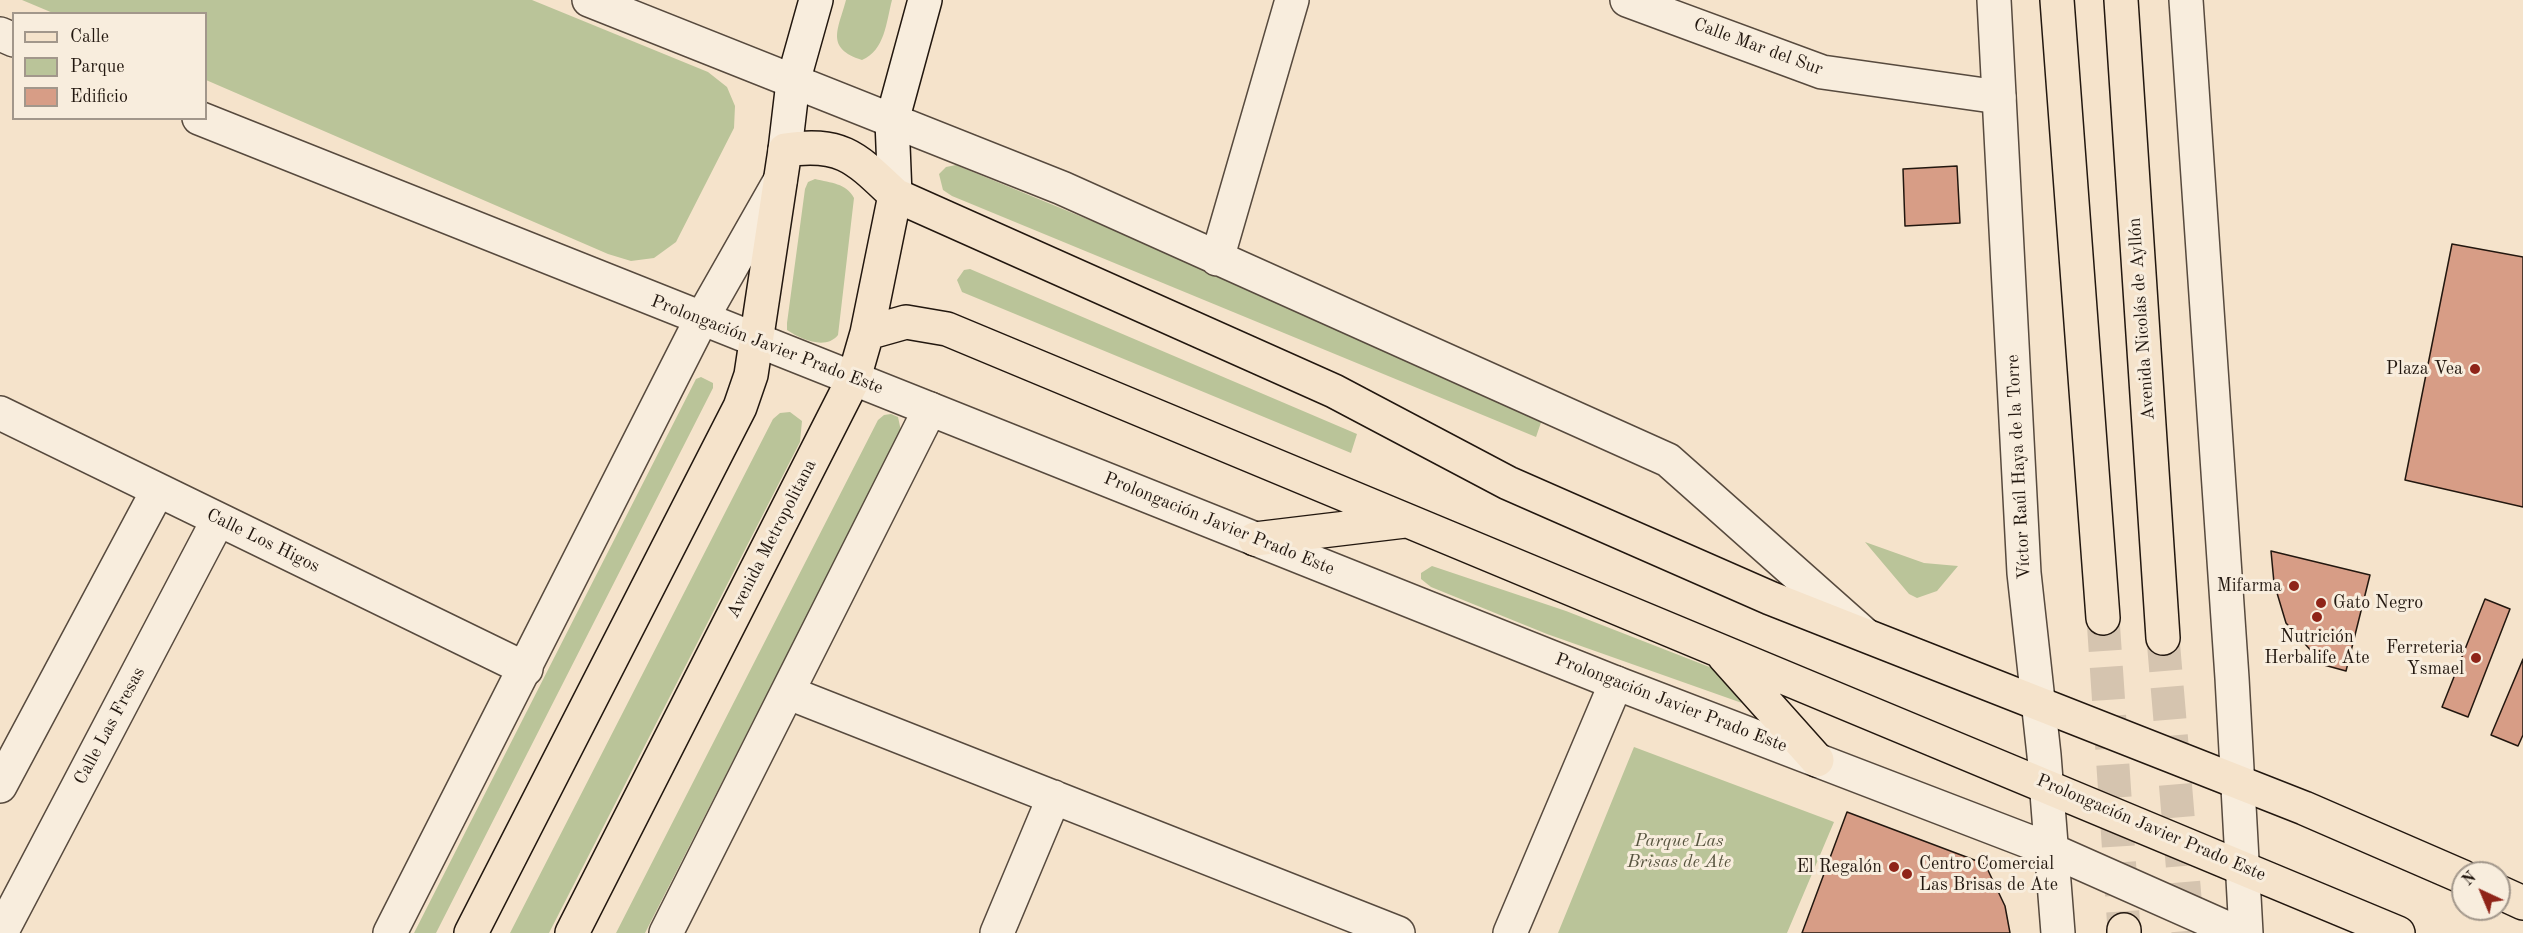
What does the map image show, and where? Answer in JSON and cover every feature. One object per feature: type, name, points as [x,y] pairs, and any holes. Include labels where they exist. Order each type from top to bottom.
[{"type":"main road","points":[[2057,0],[2103,618]]},
{"type":"main road","name":"Avenida Nicolás de Ayllón","points":[[2121,0],[2163,638]]},
{"type":"main road","points":[[471,933],[740,406],[751,375],[783,165],[816,146],[846,154],[895,195],[1334,391],[1508,483],[1770,598],[2238,782],[2451,872]]},
{"type":"main road","name":"Avenida Metropolitana","points":[[572,933],[854,378],[867,333],[895,195]]},
{"type":"main road","name":"Prolongación Javier Prado Este","points":[[867,333],[906,322],[947,329],[2398,933]]},
{"type":"main road","points":[[1255,539],[1408,521]]},
{"type":"main road","points":[[1717,649],[1817,760]]},
{"type":"street","points":[[589,0],[1062,188],[1668,460],[1867,637]]},
{"type":"street","points":[[390,933],[526,669],[701,320],[783,165],[793,82],[816,0]]},
{"type":"street","name":"Avenida Metropolitana","points":[[895,195],[892,121],[925,0]]},
{"type":"street","points":[[1217,259],[1292,0]]},
{"type":"street","name":"Calle Mar del Sur","points":[[1627,0],[1822,72],[1999,97]]},
{"type":"street","name":"Víctor Raúl Haya de la Torre","points":[[1994,0],[2024,573],[2039,705],[2058,933]]},
{"type":"street","points":[[2186,0],[2246,933]]},
{"type":"street","name":"Prolongación Javier Prado Este","points":[[204,120],[1616,683],[2051,850],[2238,933]]},
{"type":"street","points":[[666,933],[789,693],[930,409]]},
{"type":"street","name":"Calle Los Higos","points":[[0,413],[526,669]]},
{"type":"street","points":[[0,786],[158,490]]},
{"type":"street","name":"Calle Las Fresas","points":[[1,933],[218,520]]},
{"type":"street","points":[[1510,933],[1616,683]]},
{"type":"street","points":[[789,693],[1398,933]]},
{"type":"street","points":[[997,933],[1054,797]]},
{"type":"green space","points":[[22,0],[532,0],[708,72],[727,87],[735,106],[734,128],[676,242],[654,258],[631,261],[608,254],[207,80],[207,12],[51,12]]},
{"type":"green space","points":[[846,0],[892,0],[880,43],[876,50],[862,60],[843,50],[837,37]]},
{"type":"green space","points":[[956,165],[1546,408],[1536,437],[952,196],[943,190],[939,174],[946,167]]},
{"type":"green space","points":[[815,179],[842,186],[854,198],[838,335],[833,340],[821,343],[807,340],[787,330],[805,189],[808,182]]},
{"type":"green space","points":[[970,269],[1357,434],[1351,453],[962,292],[957,280],[964,270]]},
{"type":"green space","points":[[701,377],[713,383],[713,388],[436,933],[414,933],[696,379]]},
{"type":"green space","points":[[790,412],[802,421],[800,442],[549,933],[510,933],[773,419],[780,413]]},
{"type":"green space","points":[[891,414],[898,417],[901,431],[645,933],[616,933],[878,420],[884,415]]},
{"type":"green space","points":[[1865,542],[1924,563],[1958,566],[1937,591],[1917,598],[1909,594]]},
{"type":"green space","points":[[1432,566],[1566,611],[1712,668],[1742,703],[1547,634],[1431,587],[1421,579],[1421,573]]},
{"type":"green space","name":"Parque Las Brisas de Ate","points":[[1634,747],[1834,822],[1787,933],[1558,933]]},
{"type":"building","points":[[1957,166],[1960,223],[1905,226],[1903,169]]},
{"type":"building","name":"Plaza Vea","points":[[2452,244],[2523,257],[2523,507],[2405,480]]},
{"type":"building","name":"Gato Negro","points":[[2271,551],[2370,575],[2346,671],[2324,665],[2286,623],[2274,583]]},
{"type":"building","name":"Ferreteria Ysmael","points":[[2485,599],[2510,609],[2468,717],[2442,707]]},
{"type":"building","points":[[2523,659],[2523,735],[2518,746],[2491,735]]},
{"type":"building","name":"Centro Comercial Las Brisas de Ate","points":[[1847,812],[1985,864],[2005,906],[2010,933],[1802,933]]},
{"type":"tunnel","points":[[2103,618],[2124,930]]},
{"type":"tunnel","points":[[2163,638],[2188,933]]},
{"type":"place","name":"Plaza Vea","points":[[2475,369]]},
{"type":"place","name":"Mifarma","points":[[2294,586]]},
{"type":"place","name":"Gato Negro","points":[[2321,603]]},
{"type":"place","name":"Nutrición Herbalife Ate","points":[[2317,617]]},
{"type":"place","name":"Ferreteria Ysmael","points":[[2476,658]]},
{"type":"place","name":"El Regalón","points":[[1894,867]]},
{"type":"place","name":"Centro Comercial Las Brisas de Ate","points":[[1907,874]]}]
